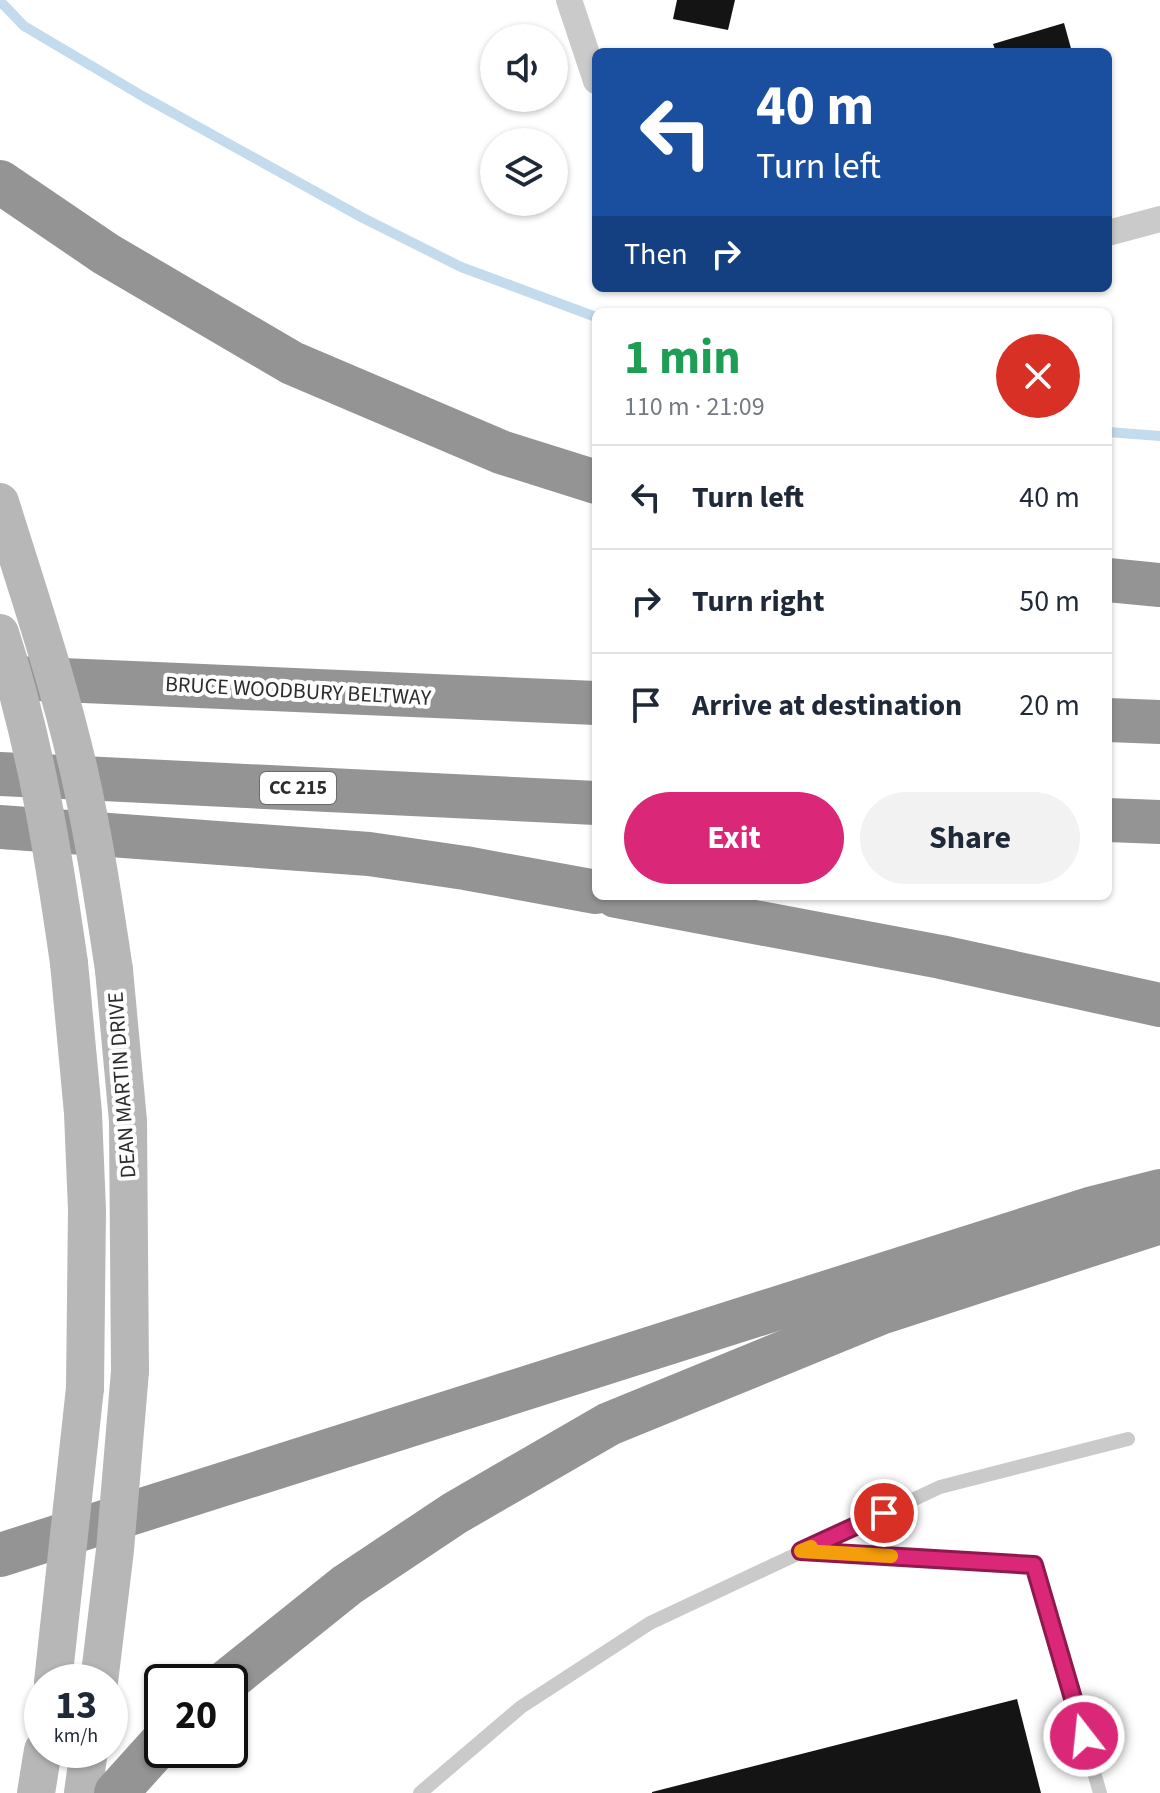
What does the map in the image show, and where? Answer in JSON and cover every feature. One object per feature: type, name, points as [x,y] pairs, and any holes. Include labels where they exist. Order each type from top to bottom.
[{"type":"highway","points":[[0,182],[106,254],[292,363],[501,452],[592,481]]},
{"type":"highway","points":[[1112,580],[1160,585]]},
{"type":"highway","name":"BRUCE WOODBURY BELTWAY","points":[[0,677],[592,703]]},
{"type":"highway","points":[[1112,720],[1160,722]]},
{"type":"highway","name":"CC 215","points":[[0,774],[592,803]]},
{"type":"highway","points":[[1112,820],[1160,822]]},
{"type":"highway","points":[[0,827],[369,854],[592,891]]},
{"type":"highway","points":[[637,900],[941,957],[1160,1005]]},
{"type":"highway","points":[[0,1555],[1093,1208],[1160,1191]]},
{"type":"highway","points":[[248,1664],[347,1585],[455,1513],[609,1424],[883,1312],[1160,1222]]},
{"type":"highway","points":[[116,1793],[144,1762]]},
{"type":"main road","name":"DEAN MARTIN DRIVE","points":[[0,502],[50,660],[79,770],[96,851],[114,970],[128,1121],[130,1371],[115,1550],[101,1664]]},
{"type":"main road","name":"DEAN MARTIN DRIVE","points":[[0,633],[35,762],[52,843],[69,963],[83,1113],[87,1210],[85,1388],[55,1664]]},
{"type":"main road","points":[[36,1793],[40,1768]]},
{"type":"main road","points":[[83,1793],[86,1768]]},
{"type":"street","points":[[569,0],[592,69]]},
{"type":"street","points":[[1112,232],[1160,219]]},
{"type":"lane","points":[[420,1793],[521,1707],[650,1623],[940,1487],[1128,1439]]},
{"type":"lane","points":[[801,1551],[1034,1565],[1100,1793]]},
{"type":"building","points":[[677,0],[735,0],[728,30],[673,19]]},
{"type":"building","points":[[1064,23],[1071,48],[994,48],[993,44]]},
{"type":"building","points":[[1017,1699],[1041,1793],[652,1793],[652,1792]]},
{"type":"waterway","points":[[0,1],[24,26],[144,97],[363,218],[461,267],[592,316]]},
{"type":"waterway","points":[[1112,432],[1160,436]]},
{"type":"slow traffic","points":[[811,1547],[801,1551],[891,1556]]},
{"type":"route","points":[[884,1513],[801,1551],[1034,1565],[1084,1736]]}]
